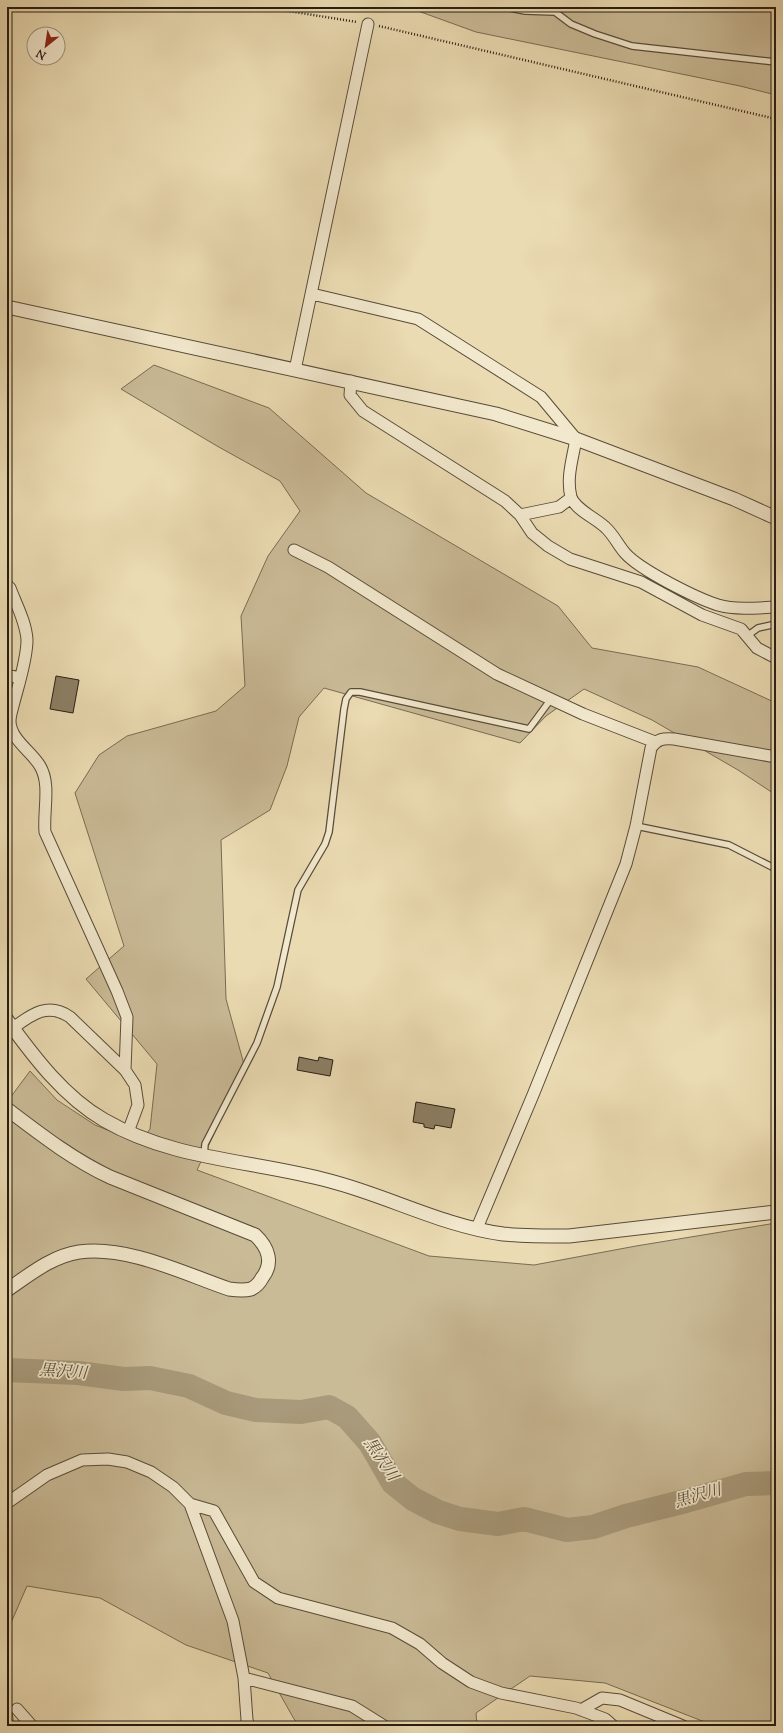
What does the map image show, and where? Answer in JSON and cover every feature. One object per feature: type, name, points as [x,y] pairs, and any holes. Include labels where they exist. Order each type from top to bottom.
[{"type":"street","points":[[295,370],[368,24]]},
{"type":"street","points":[[312,294],[418,319],[541,397],[576,439]]},
{"type":"street","points":[[7,307],[351,381],[496,414],[576,439],[734,499],[776,518]]},
{"type":"street","points":[[351,381],[350,395],[363,411],[504,501],[520,515],[532,533],[548,546],[570,559],[641,582],[702,615],[741,629],[757,648],[776,658]]},
{"type":"street","points":[[576,439],[570,470],[569,485],[571,498],[576,505],[607,528],[626,553],[636,563],[676,586],[719,605],[747,608],[776,607]]},
{"type":"street","points":[[520,515],[559,507],[571,498]]},
{"type":"street","points":[[294,550],[328,567],[497,674],[583,714],[655,742]]},
{"type":"street","points":[[7,585],[10,588],[23,621],[26,640],[26,654],[10,721],[18,739],[40,766],[45,776],[47,788],[44,817],[45,832],[117,991],[127,1017],[125,1070]]},
{"type":"street","points":[[7,675],[20,678]]},
{"type":"street","points":[[477,1228],[533,1095],[626,864],[636,826],[648,756],[655,742],[662,738],[674,739],[776,757]]},
{"type":"street","points":[[128,1132],[138,1105],[135,1085],[125,1070],[70,1017],[61,1010],[45,1010],[31,1015],[9,1027],[72,1097],[105,1121],[128,1132],[204,1157],[277,1169],[329,1180],[390,1200],[432,1216],[477,1228],[502,1234],[569,1236],[776,1212]]},
{"type":"street","points":[[7,1109],[63,1151],[89,1167],[110,1177],[255,1235],[262,1242],[268,1255],[269,1265],[260,1281],[251,1289],[229,1290],[134,1256],[108,1252],[79,1252],[38,1268],[7,1290]]},
{"type":"street","points":[[7,1503],[47,1474],[82,1460],[127,1462],[151,1472],[173,1487],[190,1504],[234,1621],[244,1678],[247,1720],[249,1726]]},
{"type":"street","points":[[190,1504],[214,1511],[254,1582],[278,1598],[392,1628],[420,1644],[442,1663],[470,1682],[502,1693],[581,1710],[605,1719],[613,1726]]},
{"type":"street","points":[[244,1678],[352,1706],[384,1726]]},
{"type":"street","points":[[581,1710],[602,1698],[620,1700],[683,1726]]},
{"type":"street","points":[[17,1709],[32,1726]]},
{"type":"lane","points":[[504,7],[525,11],[555,12],[577,26],[632,46],[776,62]]},
{"type":"lane","points":[[747,636],[758,628],[776,624]]},
{"type":"lane","points":[[204,1157],[206,1144],[257,1044],[277,988],[298,890],[325,844],[329,832],[344,709],[346,700],[351,692],[360,692],[529,728],[551,699]]},
{"type":"lane","points":[[636,826],[729,845],[776,869]]},
{"type":"path","points":[[262,7],[368,24],[776,119]]},
{"type":"shaded area","points":[[407,7],[776,7],[776,95],[740,86],[476,32]]},
{"type":"shaded area","points":[[154,365],[269,408],[366,493],[558,606],[592,648],[698,667],[776,703],[776,795],[738,770],[652,720],[584,689],[546,716],[520,743],[324,688],[299,717],[287,766],[270,810],[221,840],[226,999],[245,1068],[197,1170],[429,1256],[534,1265],[636,1246],[776,1223],[776,1726],[715,1726],[605,1683],[530,1676],[476,1713],[477,1726],[300,1726],[294,1719],[268,1673],[186,1645],[100,1598],[27,1586],[7,1632],[7,1102],[30,1071],[57,1100],[95,1125],[140,1143],[150,1129],[157,1064],[86,979],[124,946],[75,793],[99,755],[127,736],[216,711],[245,686],[241,616],[268,556],[300,511],[280,481],[217,446],[121,389]]},
{"type":"shaded area","points":[[7,1676],[14,1726],[7,1726]]},
{"type":"building","points":[[56,676],[79,680],[73,713],[50,709]]},
{"type":"building","points":[[299,1057],[318,1061],[319,1057],[333,1060],[330,1076],[297,1070]]},
{"type":"building","points":[[416,1102],[455,1109],[451,1128],[435,1125],[434,1129],[424,1127],[424,1124],[413,1122]]},
{"type":"waterway","name":"黒沢川","points":[[7,1370],[78,1373],[124,1379],[150,1378],[189,1386],[226,1403],[256,1410],[301,1412],[329,1407],[347,1417],[370,1443],[393,1483],[413,1499],[438,1512],[460,1519],[498,1524],[524,1519],[567,1530],[593,1527],[626,1516],[746,1484],[776,1483]]}]
